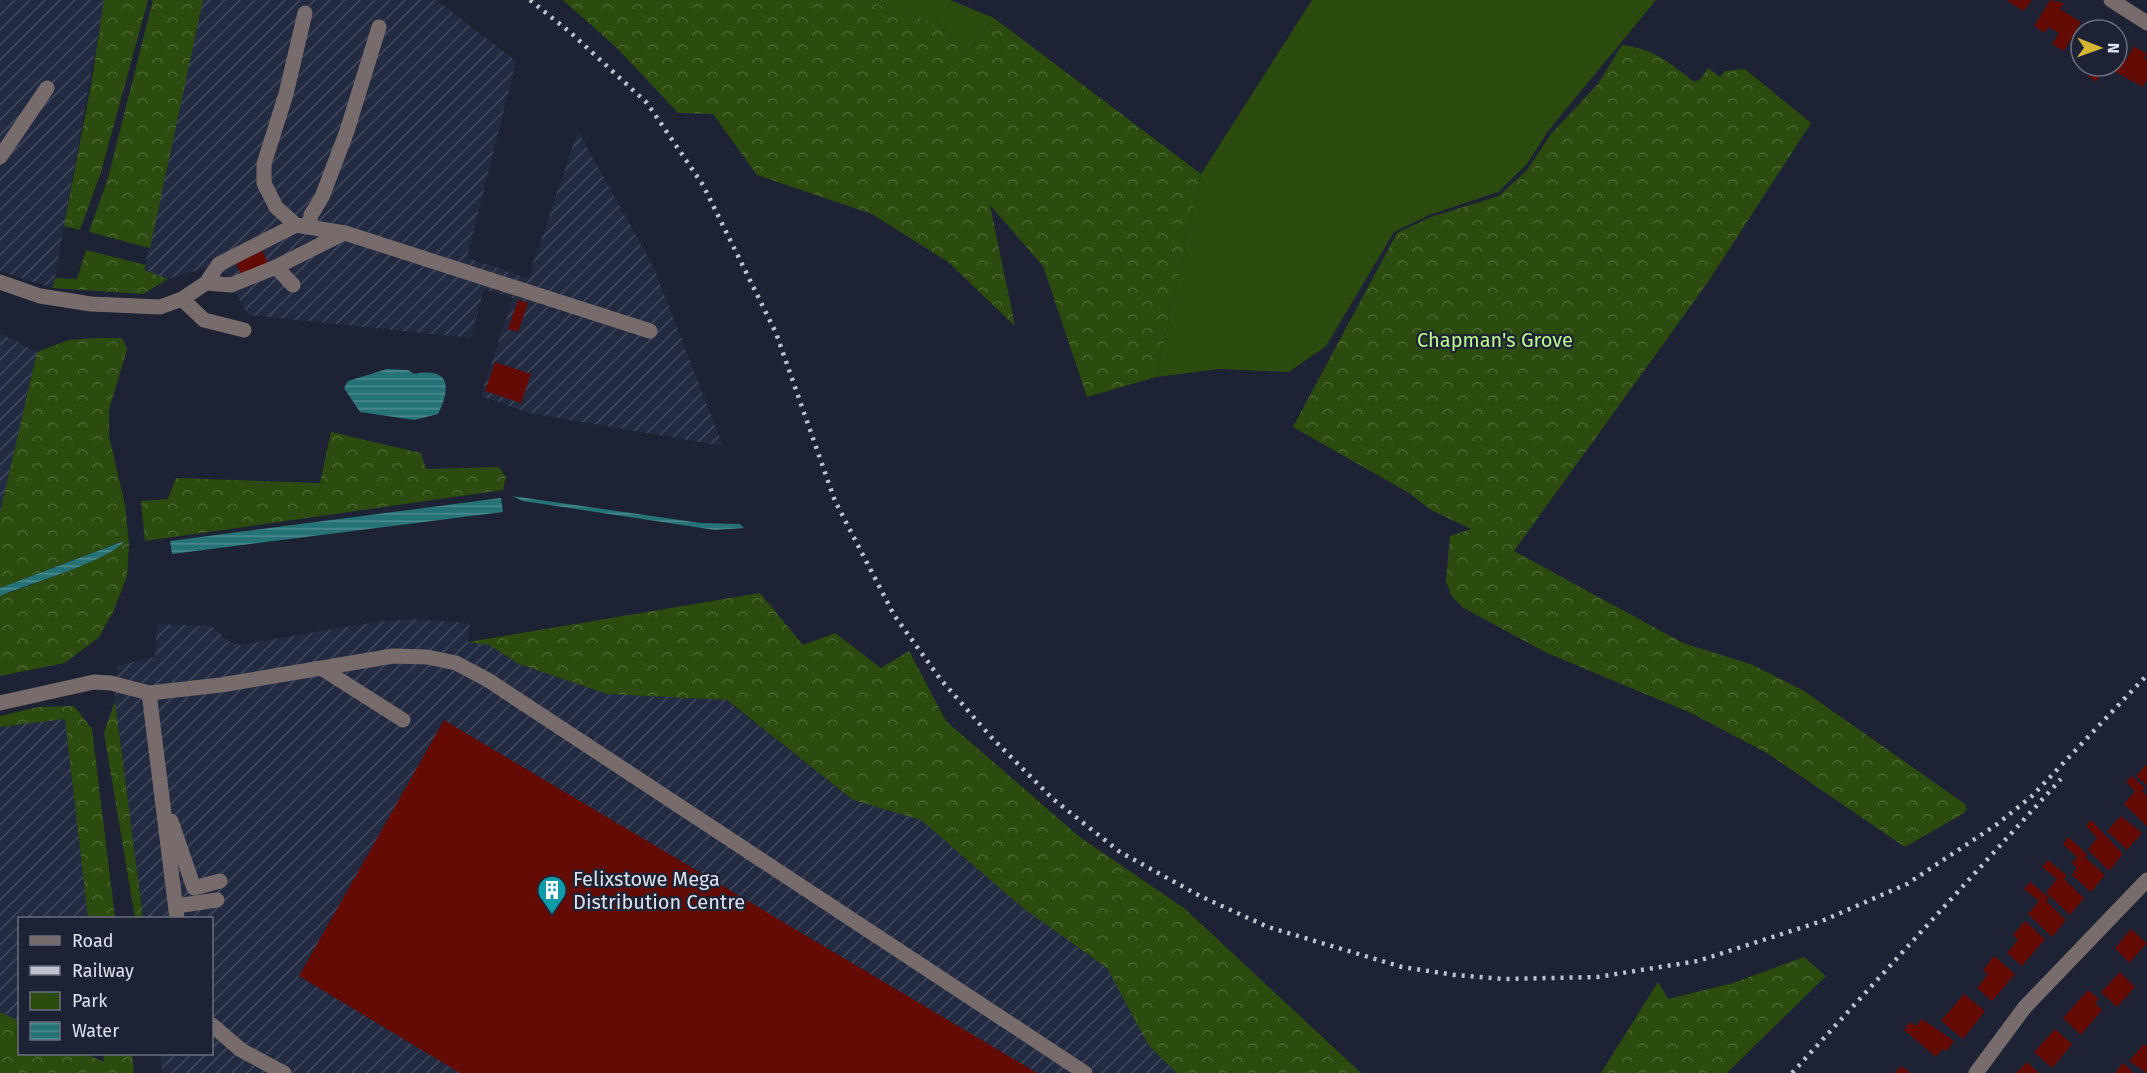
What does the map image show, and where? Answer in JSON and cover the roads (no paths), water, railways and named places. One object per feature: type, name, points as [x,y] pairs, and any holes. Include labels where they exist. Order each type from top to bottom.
[{"type":"street","points":[[2111,0],[2147,23]]},
{"type":"street","points":[[305,13],[286,94],[264,164],[264,183],[276,207],[302,226],[345,233],[650,331]]},
{"type":"street","points":[[0,282],[40,296],[91,304],[160,307],[182,299],[206,283],[219,264],[302,226],[322,197],[347,131],[379,27]]},
{"type":"street","points":[[0,157],[47,88]]},
{"type":"street","points":[[206,283],[231,285],[276,267],[345,233]]},
{"type":"street","points":[[276,267],[293,285]]},
{"type":"street","points":[[182,299],[204,320],[244,330]]},
{"type":"street","points":[[0,703],[94,682],[111,683],[149,693],[393,656],[427,657],[456,663],[488,680],[1085,1073]]},
{"type":"street","points":[[321,668],[403,720]]},
{"type":"street","points":[[149,693],[159,787],[177,912],[217,900]]},
{"type":"street","points":[[159,787],[194,888],[220,881]]},
{"type":"street","points":[[1976,1073],[2025,1007],[2147,880]]},
{"type":"street","points":[[213,1025],[241,1050],[284,1073]]},
{"type":"water","points":[[387,369],[408,370],[414,374],[434,373],[441,376],[446,387],[438,414],[414,420],[360,412],[344,388],[348,381]]},
{"type":"water","points":[[512,496],[701,523],[740,524],[744,528],[715,530],[523,501]]},
{"type":"water","points":[[501,498],[503,512],[172,554],[170,541]]},
{"type":"water","points":[[124,541],[103,556],[86,564],[0,596],[0,588]]},
{"type":"railway","points":[[530,0],[571,33],[647,103],[703,185],[776,333],[835,501],[894,615],[941,680],[992,738],[1053,799],[1120,852],[1200,896],[1268,927],[1402,967],[1455,975],[1505,979],[1597,977],[1698,961],[1822,921],[1907,884],[1996,825],[2032,796],[2147,675]]},
{"type":"railway","points":[[1792,1073],[2061,779]]},
{"type":"place","name":"Felixstowe Mega Distribution Centre","points":[[552,916]]},
{"type":"park label","name":"Chapman's Grove","points":[[1495,340]]}]
